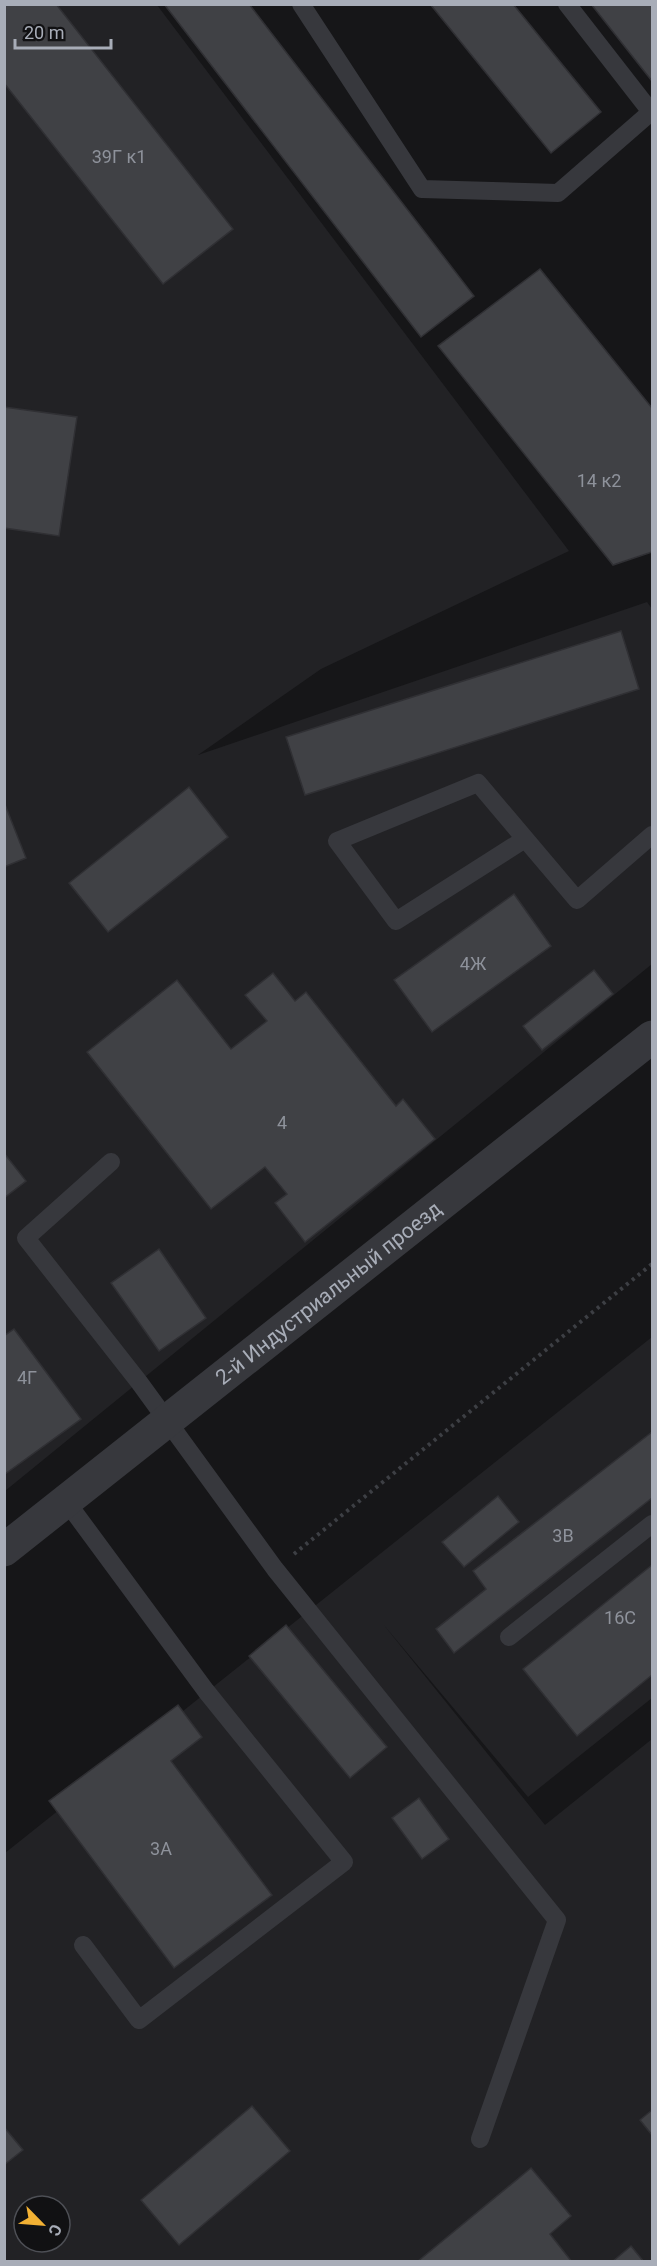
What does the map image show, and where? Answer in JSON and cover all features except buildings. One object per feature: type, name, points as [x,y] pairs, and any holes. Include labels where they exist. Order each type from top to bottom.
[{"type":"street","name":"2-й Индустриальный проезд","points":[[4,1550],[652,1037]]},
{"type":"lane","points":[[301,4],[423,189],[558,193],[652,112],[567,4]]},
{"type":"lane","points":[[525,838],[396,921],[337,841],[478,783],[525,838],[577,900],[652,835]]},
{"type":"lane","points":[[111,1162],[26,1238],[168,1420],[276,1569],[557,1920],[480,2139]]},
{"type":"lane","points":[[66,1502],[206,1691],[344,1862],[139,2020],[83,1945]]},
{"type":"lane","points":[[509,1637],[652,1524]]},
{"type":"path","points":[[276,1569],[652,1264]]},
{"type":"shaded area","points":[[5,5],[157,5],[569,551],[321,669],[198,755],[647,602],[652,609],[652,964],[5,1491]]},
{"type":"shaded area","points":[[652,1337],[652,1698],[528,1797],[383,1624],[545,1825],[652,1739],[652,2261],[5,2262],[5,1853]]}]
